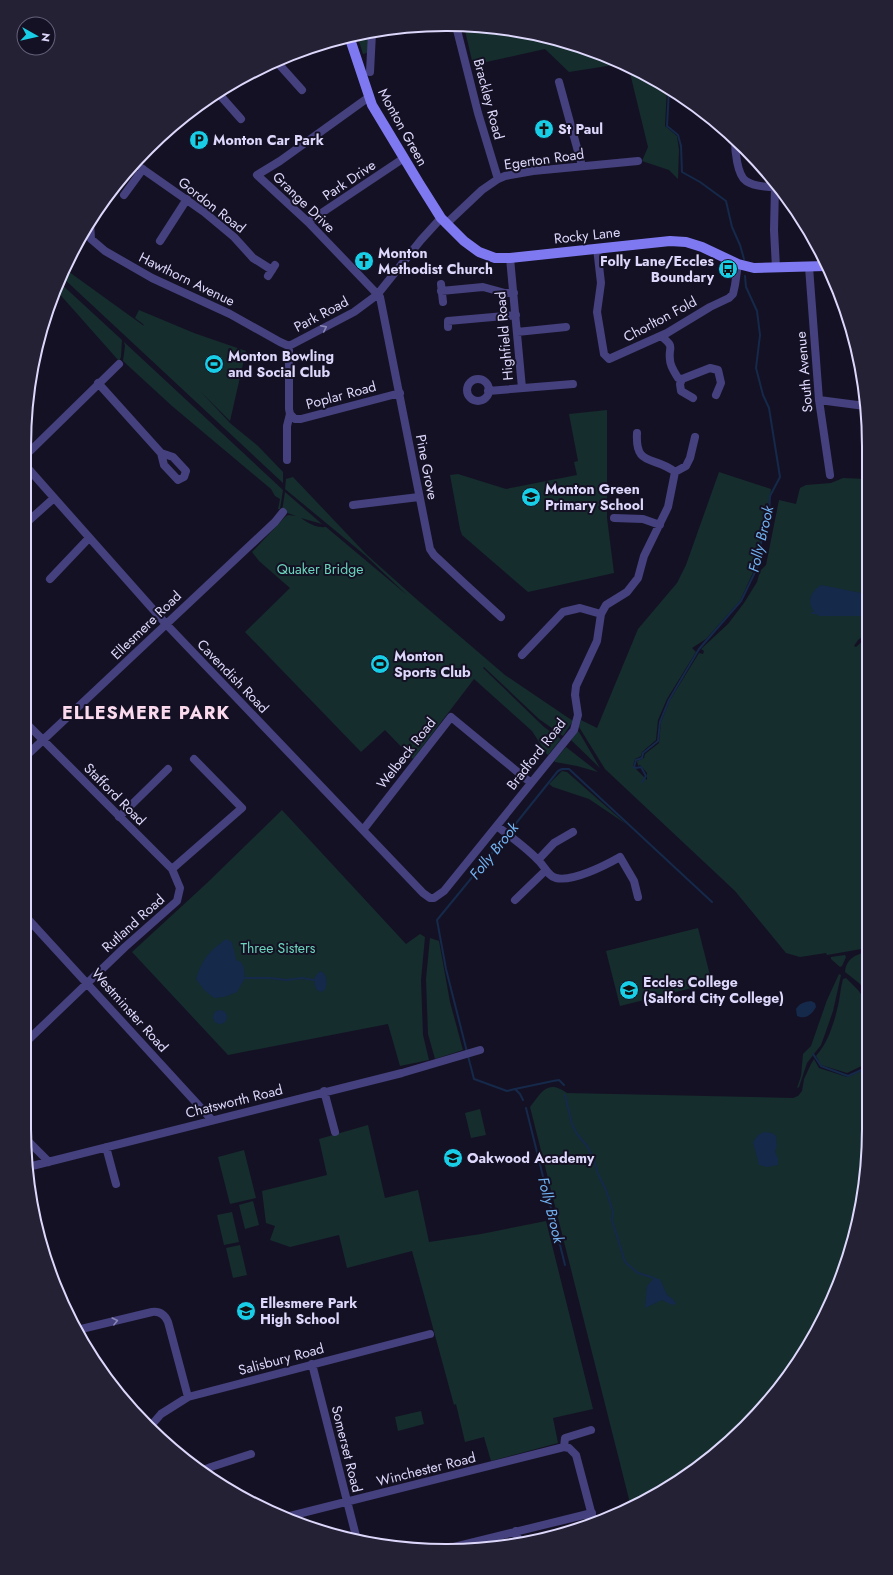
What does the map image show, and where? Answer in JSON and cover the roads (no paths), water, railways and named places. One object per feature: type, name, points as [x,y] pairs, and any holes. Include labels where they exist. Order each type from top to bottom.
[{"type":"main road","name":"Monton Green","points":[[351,42],[372,105],[444,221]]},
{"type":"main road","name":"Rocky Lane","points":[[444,221],[464,241],[479,252],[495,258],[510,258],[662,241],[679,242],[702,247],[738,264],[754,268],[821,266]]},
{"type":"street","name":"Brackley Road","points":[[457,31],[478,113],[498,179]]},
{"type":"street","name":"Monton Green","points":[[370,72],[372,38]]},
{"type":"street","points":[[280,66],[302,90]]},
{"type":"street","points":[[559,82],[582,166]]},
{"type":"street","name":"Grange Drive","points":[[370,97],[280,161],[257,175],[308,222],[377,294]]},
{"type":"street","points":[[221,98],[241,119]]},
{"type":"street","points":[[736,150],[741,175],[745,180],[751,183],[769,186]]},
{"type":"street","name":"Park Drive","points":[[308,222],[404,158]]},
{"type":"street","name":"Egerton Road","points":[[444,221],[498,179],[517,173],[638,161]]},
{"type":"street","name":"Gordon Road","points":[[140,167],[187,199],[234,237],[253,258],[272,270]]},
{"type":"street","points":[[124,195],[143,169]]},
{"type":"street","points":[[776,194],[774,230],[776,268]]},
{"type":"street","points":[[160,240],[187,199]]},
{"type":"street","name":"Park Road","points":[[286,460],[287,426],[290,414],[289,346],[354,312],[377,294],[444,221]]},
{"type":"street","name":"Hawthorn Avenue","points":[[91,233],[91,239],[98,246],[115,257],[152,278],[230,314],[289,346]]},
{"type":"street","name":"Chorlton Fold","points":[[597,248],[601,284],[597,312],[604,354],[608,359],[662,336],[710,307],[729,298],[733,294],[738,264]]},
{"type":"street","name":"Highfield Road","points":[[510,258],[522,388]]},
{"type":"street","name":"South Avenue","points":[[809,267],[819,400],[830,475]]},
{"type":"street","points":[[443,302],[441,287],[483,287],[505,293],[514,293]]},
{"type":"street","name":"Pine Grove","points":[[377,294],[380,297],[383,307],[428,544],[432,552],[501,617]]},
{"type":"street","points":[[448,327],[448,321],[516,314]]},
{"type":"street","points":[[517,332],[566,327]]},
{"type":"street","points":[[662,336],[670,343],[670,363],[678,378],[682,379]]},
{"type":"street","points":[[31,450],[119,364]]},
{"type":"street","points":[[693,398],[681,390],[680,384],[682,379],[710,368],[718,370],[721,383],[716,395]]},
{"type":"street","points":[[98,383],[161,453]]},
{"type":"street","points":[[488,391],[573,384]]},
{"type":"street","name":"Poplar Road","points":[[290,414],[295,419],[301,419],[400,393]]},
{"type":"street","points":[[819,400],[859,405]]},
{"type":"street","points":[[637,433],[636,443],[638,451],[642,457],[667,466],[675,472]]},
{"type":"street","points":[[522,655],[563,612],[580,608],[601,614],[606,605],[627,592],[634,584],[640,573],[644,556],[668,506],[675,472],[686,466],[690,458],[695,437]]},
{"type":"street","name":"Cavendish Road","points":[[31,472],[166,624],[423,893],[430,898]]},
{"type":"street","points":[[353,506],[419,496]]},
{"type":"street","points":[[31,519],[54,498]]},
{"type":"street","name":"Ellesmere Road","points":[[31,751],[275,522],[283,512]]},
{"type":"street","points":[[614,518],[643,519],[660,524]]},
{"type":"street","points":[[50,579],[89,538]]},
{"type":"street","name":"Bradford Road","points":[[430,898],[438,896],[444,891],[575,727],[578,715],[575,692],[576,686],[597,641],[601,614]]},
{"type":"street","name":"Welbeck Road","points":[[363,830],[451,717],[531,783]]},
{"type":"street","name":"Stafford Road","points":[[31,728],[172,869],[180,888]]},
{"type":"street","points":[[172,869],[242,808],[194,759]]},
{"type":"street","points":[[120,817],[168,769]]},
{"type":"street","points":[[497,826],[538,860],[555,878],[567,878],[593,870],[623,855],[632,877],[639,885],[638,897]]},
{"type":"street","points":[[538,860],[554,843],[573,832]]},
{"type":"street","points":[[515,900],[546,870]]},
{"type":"street","name":"Rutland Road","points":[[31,1037],[177,901],[180,888]]},
{"type":"street","name":"Westminster Road","points":[[31,922],[212,1120]]},
{"type":"street","name":"Chatsworth Road","points":[[33,1166],[324,1091],[402,1073],[478,1050]]},
{"type":"street","points":[[324,1091],[335,1132]]},
{"type":"street","points":[[32,1144],[49,1162]]},
{"type":"street","points":[[106,1147],[116,1184]]},
{"type":"street","points":[[83,1329],[152,1312],[161,1313],[166,1317],[168,1322],[188,1397]]},
{"type":"street","name":"Salisbury Road","points":[[154,1423],[161,1414],[188,1397],[430,1334]]},
{"type":"street","name":"Somerset Road","points":[[312,1364],[355,1534]]},
{"type":"street","points":[[591,1430],[566,1438],[564,1447],[572,1451],[578,1461],[593,1517]]},
{"type":"street","name":"Winchester Road","points":[[295,1515],[564,1447]]},
{"type":"street","points":[[208,1468],[251,1454]]},
{"type":"street","points":[[469,1543],[592,1513]]},
{"type":"street","points":[[516,1531],[518,1538]]},
{"type":"water","points":[[821,585],[862,593],[862,616],[819,616],[810,604],[811,596]]},
{"type":"water","points":[[226,939],[232,942],[236,960],[241,962],[244,968],[245,978],[237,992],[224,997],[214,998],[204,990],[196,979],[201,965],[207,956]]},
{"type":"water","points":[[321,971],[326,977],[326,982],[325,990],[321,992],[317,990],[314,982],[316,975]]},
{"type":"water","points":[[811,1001],[815,1003],[816,1007],[813,1012],[806,1017],[797,1016],[796,1009],[799,1005]]},
{"type":"water","points":[[220,1010],[225,1012],[227,1017],[225,1022],[220,1024],[215,1022],[213,1017],[215,1012]]},
{"type":"water","points":[[764,1132],[772,1133],[776,1136],[777,1146],[775,1152],[778,1158],[778,1165],[767,1167],[759,1165],[753,1142],[758,1135]]},
{"type":"water","points":[[654,1278],[660,1279],[667,1295],[673,1299],[676,1304],[672,1305],[662,1300],[645,1308],[647,1286]]},
{"type":"waterway","name":"Folly Brook","points":[[669,96],[667,126],[678,135],[681,146],[682,172],[700,182],[726,201],[732,227],[744,259]]},
{"type":"waterway","name":"Folly Brook","points":[[642,782],[646,776],[641,767],[634,767],[636,760],[642,758],[643,753],[658,741],[660,722],[669,700],[699,649],[741,601],[758,566],[763,528],[769,514],[770,496],[780,477],[769,408],[763,395],[756,368],[760,335],[757,311],[746,287],[745,276]]},
{"type":"waterway","name":"Folly Brook","points":[[509,832],[558,771],[562,769],[569,769],[712,902]]},
{"type":"waterway","name":"Folly Brook","points":[[467,1052],[446,969],[437,920],[506,836]]},
{"type":"waterway","points":[[245,978],[287,980],[302,978],[314,980]]},
{"type":"waterway","name":"Folly Brook","points":[[813,1054],[821,1066],[848,1076],[862,1070]]},
{"type":"waterway","name":"Folly Brook","points":[[468,1056],[474,1079],[507,1091],[515,1089],[523,1100]]},
{"type":"waterway","points":[[515,1089],[559,1080],[564,1085]]},
{"type":"waterway","points":[[565,1095],[572,1124],[577,1134],[587,1146],[606,1190],[613,1212],[612,1220],[625,1262],[638,1273],[654,1278]]},
{"type":"waterway","name":"Folly Brook","points":[[526,1108],[565,1265]]},
{"type":"place","name":"St Paul","points":[[544,129]]},
{"type":"place","name":"Monton Car Park","points":[[199,140]]},
{"type":"place","name":"Monton Methodist Church","points":[[364,261]]},
{"type":"place","name":"Folly Lane/Eccles Boundary","points":[[728,269]]},
{"type":"place","name":"Monton Bowling and Social Club","points":[[214,364]]},
{"type":"place","name":"Monton Green Primary School","points":[[531,497]]},
{"type":"place","name":"Monton Sports Club","points":[[380,664]]},
{"type":"place","name":"Eccles College (Salford City College)","points":[[629,990]]},
{"type":"place","name":"Oakwood Academy","points":[[453,1158]]},
{"type":"place","name":"Ellesmere Park High School","points":[[246,1311]]},
{"type":"district","name":"ELLESMERE PARK","points":[[146,713]]},
{"type":"park label","name":"Quaker Bridge","points":[[320,569]]},
{"type":"park label","name":"Three Sisters","points":[[278,948]]}]
